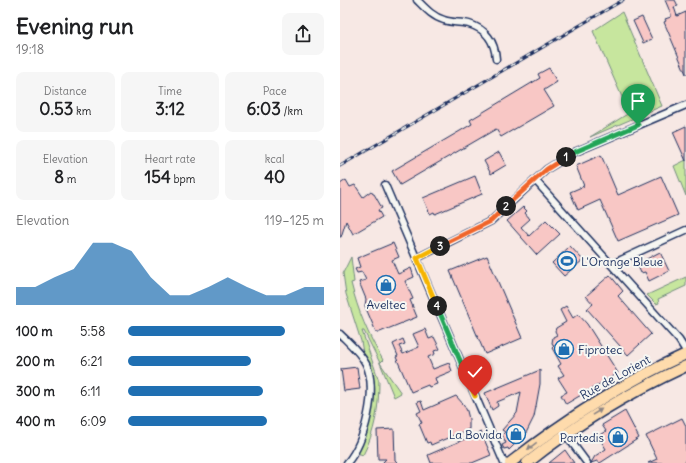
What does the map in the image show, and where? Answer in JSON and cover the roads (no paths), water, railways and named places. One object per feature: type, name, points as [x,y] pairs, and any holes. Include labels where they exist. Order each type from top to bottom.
[{"type":"main road","name":"Rue de Lorient","points":[[510,463],[634,380],[686,354]]},
{"type":"main road","name":"Rue de Lorient","points":[[527,463],[562,429],[622,397],[686,366]]},
{"type":"street","points":[[417,0],[439,18],[451,22],[470,24],[483,32],[491,41],[496,59]]},
{"type":"street","points":[[417,258],[491,221],[551,166],[577,151],[686,105]]},
{"type":"street","points":[[535,180],[612,264],[675,336],[686,351]]},
{"type":"street","points":[[384,185],[417,258],[504,463]]},
{"type":"street","points":[[612,264],[686,230]]},
{"type":"street","points":[[340,334],[357,350],[366,364],[370,392],[369,410],[362,434],[353,456],[347,463]]},
{"type":"street","points":[[562,429],[587,463]]},
{"type":"railway","points":[[340,166],[623,0]]},
{"type":"place","name":"L'Orange Bleue","points":[[567,261]]},
{"type":"place","name":"Aveltec","points":[[386,285]]},
{"type":"place","name":"Fiprotec","points":[[564,349]]},
{"type":"place","name":"La Bovida","points":[[516,434]]},
{"type":"place","name":"Partedis","points":[[618,437]]}]
